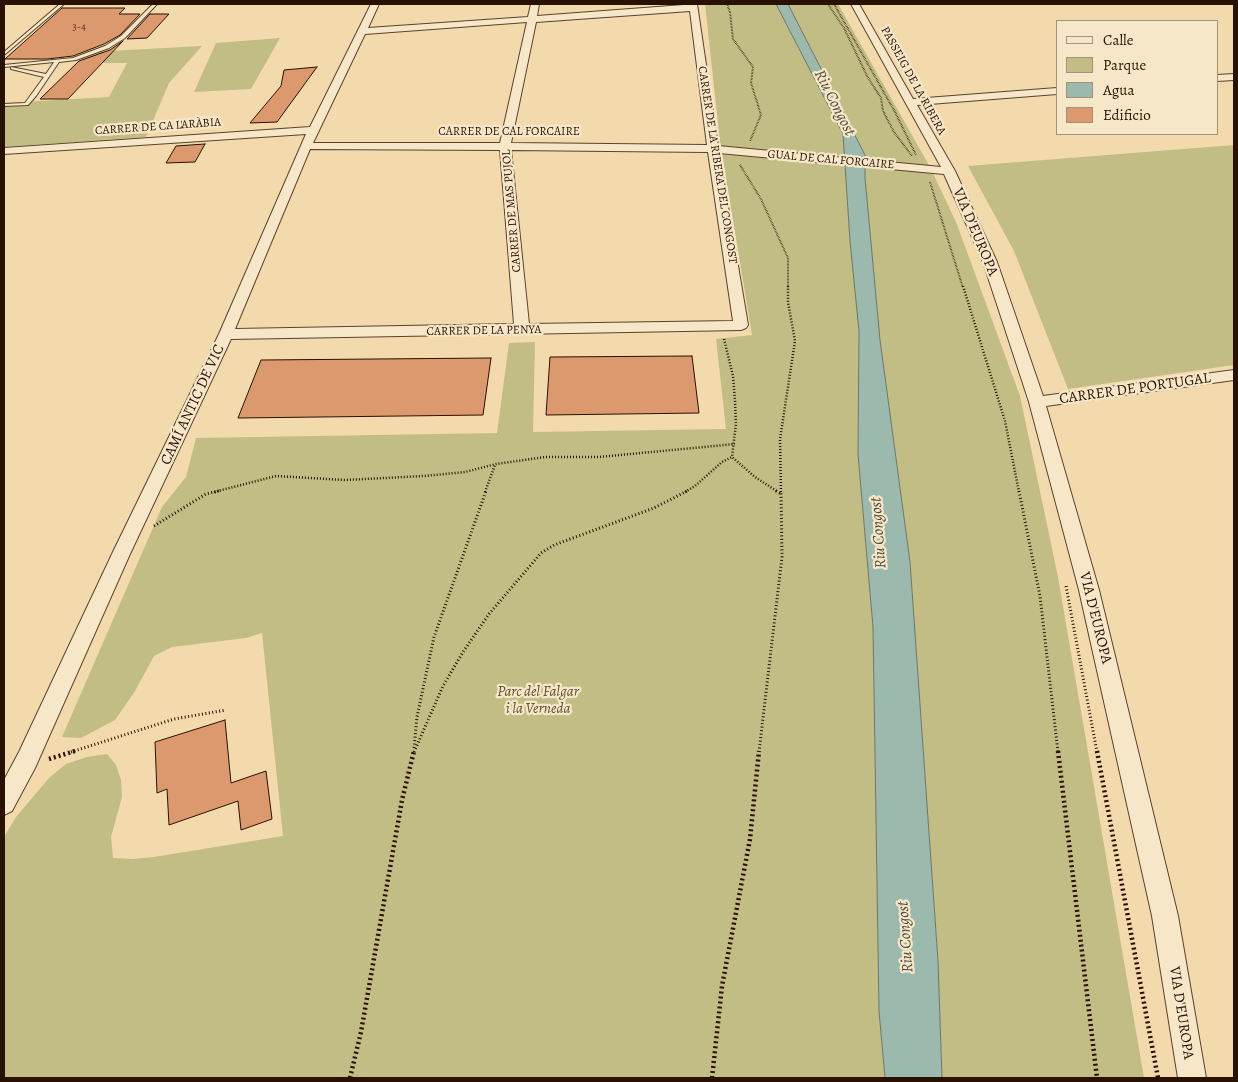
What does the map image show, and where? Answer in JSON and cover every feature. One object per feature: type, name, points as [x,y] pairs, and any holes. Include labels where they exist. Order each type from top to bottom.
[{"type":"street","name":"CAMÍ ANTIC DE VIC","points":[[4,803],[16,772],[226,334],[306,146],[375,4]]},
{"type":"street","name":"CARRER DE MAS PUJOL","points":[[522,330],[505,146],[535,4]]},
{"type":"street","name":"PASSEIG DE LA RIBERA","points":[[855,4],[949,172]]},
{"type":"street","points":[[362,31],[694,6]]},
{"type":"street","name":"CARRER DE LA RIBERA DEL CONGOST","points":[[694,6],[720,149],[741,326]]},
{"type":"street","points":[[1218,78],[1234,77]]},
{"type":"street","points":[[910,102],[1056,91]]},
{"type":"street","name":"CARRER DE CA L'ARÀBIA","points":[[4,151],[314,130]]},
{"type":"street","name":"CARRER DE CAL FORCAIRE","points":[[306,146],[720,149]]},
{"type":"street","name":"GUAL DE CAL FORCAIRE","points":[[720,149],[917,167],[949,172]]},
{"type":"street","name":"VIA D'EUROPA","points":[[949,172],[990,262],[1037,402],[1089,590],[1165,916],[1192,1078]]},
{"type":"street","name":"CARRER DE LA PENYA","points":[[226,334],[741,326]]},
{"type":"street","name":"CARRER DE PORTUGAL","points":[[1037,402],[1234,375]]},
{"type":"lane","points":[[4,54],[62,4]]},
{"type":"lane","points":[[5,66],[81,57],[107,47],[123,37],[155,4]]},
{"type":"lane","points":[[4,105],[26,104],[57,61]]},
{"type":"lane","points":[[5,66],[47,76]]},
{"type":"path","points":[[720,149],[750,141],[761,115],[751,83],[752,67],[733,40],[730,12],[727,4]]},
{"type":"path","points":[[828,4],[844,28],[867,76],[881,98],[883,111],[894,132],[904,147],[912,153],[912,158],[917,167],[928,175],[1005,421],[1040,596],[1097,1078]]},
{"type":"path","points":[[834,4],[895,112],[917,167]]},
{"type":"path","points":[[712,1078],[722,986],[750,838],[762,719],[782,557],[780,440],[795,341],[788,302],[788,258],[761,199],[740,165],[720,149]]},
{"type":"path","points":[[722,326],[733,376],[736,424],[732,457]]},
{"type":"path","points":[[128,541],[171,517],[206,494],[276,476],[345,480],[424,476],[465,472],[496,464],[545,457],[599,457],[735,444]]},
{"type":"path","points":[[732,457],[755,477],[782,494]]},
{"type":"path","points":[[414,751],[443,686],[463,652],[489,614],[541,553],[554,545],[654,508],[677,497],[695,486],[722,462],[732,457]]},
{"type":"path","points":[[350,1078],[361,1032],[402,800],[414,751],[417,717],[425,674],[434,637],[496,464]]},
{"type":"path","points":[[1064,579],[1158,1078]]},
{"type":"path","points":[[16,772],[48,759],[174,719],[226,710]]},
{"type":"green space","name":"Parc del Falgar i la Verneda","points":[[705,4],[776,4],[843,134],[850,241],[859,331],[858,454],[873,627],[879,1011],[885,1078],[4,1078],[4,837],[16,817],[49,778],[66,764],[87,757],[107,754],[116,765],[121,780],[122,797],[111,837],[113,858],[154,857],[283,836],[262,633],[246,638],[172,647],[154,656],[135,691],[115,720],[81,738],[62,737],[162,507],[186,477],[196,438],[497,433],[509,343],[535,342],[533,432],[726,429],[716,339],[752,335],[720,141]]},
{"type":"green space","points":[[788,4],[838,4],[930,167],[956,222],[1020,396],[1058,577],[1144,1078],[942,1078],[938,961],[910,562],[880,340],[865,178],[865,155]]},
{"type":"green space","points":[[280,38],[251,89],[194,92],[216,43]]},
{"type":"green space","points":[[202,46],[169,83],[146,137],[4,147],[4,103],[109,97],[127,63],[83,63],[90,52]]},
{"type":"green space","points":[[1234,145],[1234,365],[1068,389],[1014,251],[968,166]]},
{"type":"water","name":"Riu Congost","points":[[776,4],[788,4],[865,155],[865,178],[880,340],[910,562],[938,961],[942,1078],[885,1078],[879,1011],[873,627],[858,454],[859,331],[850,241],[843,134]]},
{"type":"building","points":[[62,8],[125,8],[119,14],[140,14],[120,35],[104,44],[73,56],[47,59],[5,59]]},
{"type":"building","points":[[150,14],[169,14],[147,38],[127,39]]},
{"type":"building","points":[[123,41],[68,99],[40,99],[79,61],[110,50]]},
{"type":"building","points":[[317,67],[277,122],[250,123],[281,86],[284,70]]},
{"type":"building","points":[[205,144],[195,162],[166,163],[176,146]]},
{"type":"building","points":[[692,356],[699,413],[546,415],[550,357]]},
{"type":"building","points":[[491,358],[483,415],[238,418],[261,360]]},
{"type":"building","points":[[225,720],[231,783],[266,771],[272,819],[241,830],[238,801],[169,825],[167,789],[157,793],[155,742]]}]
